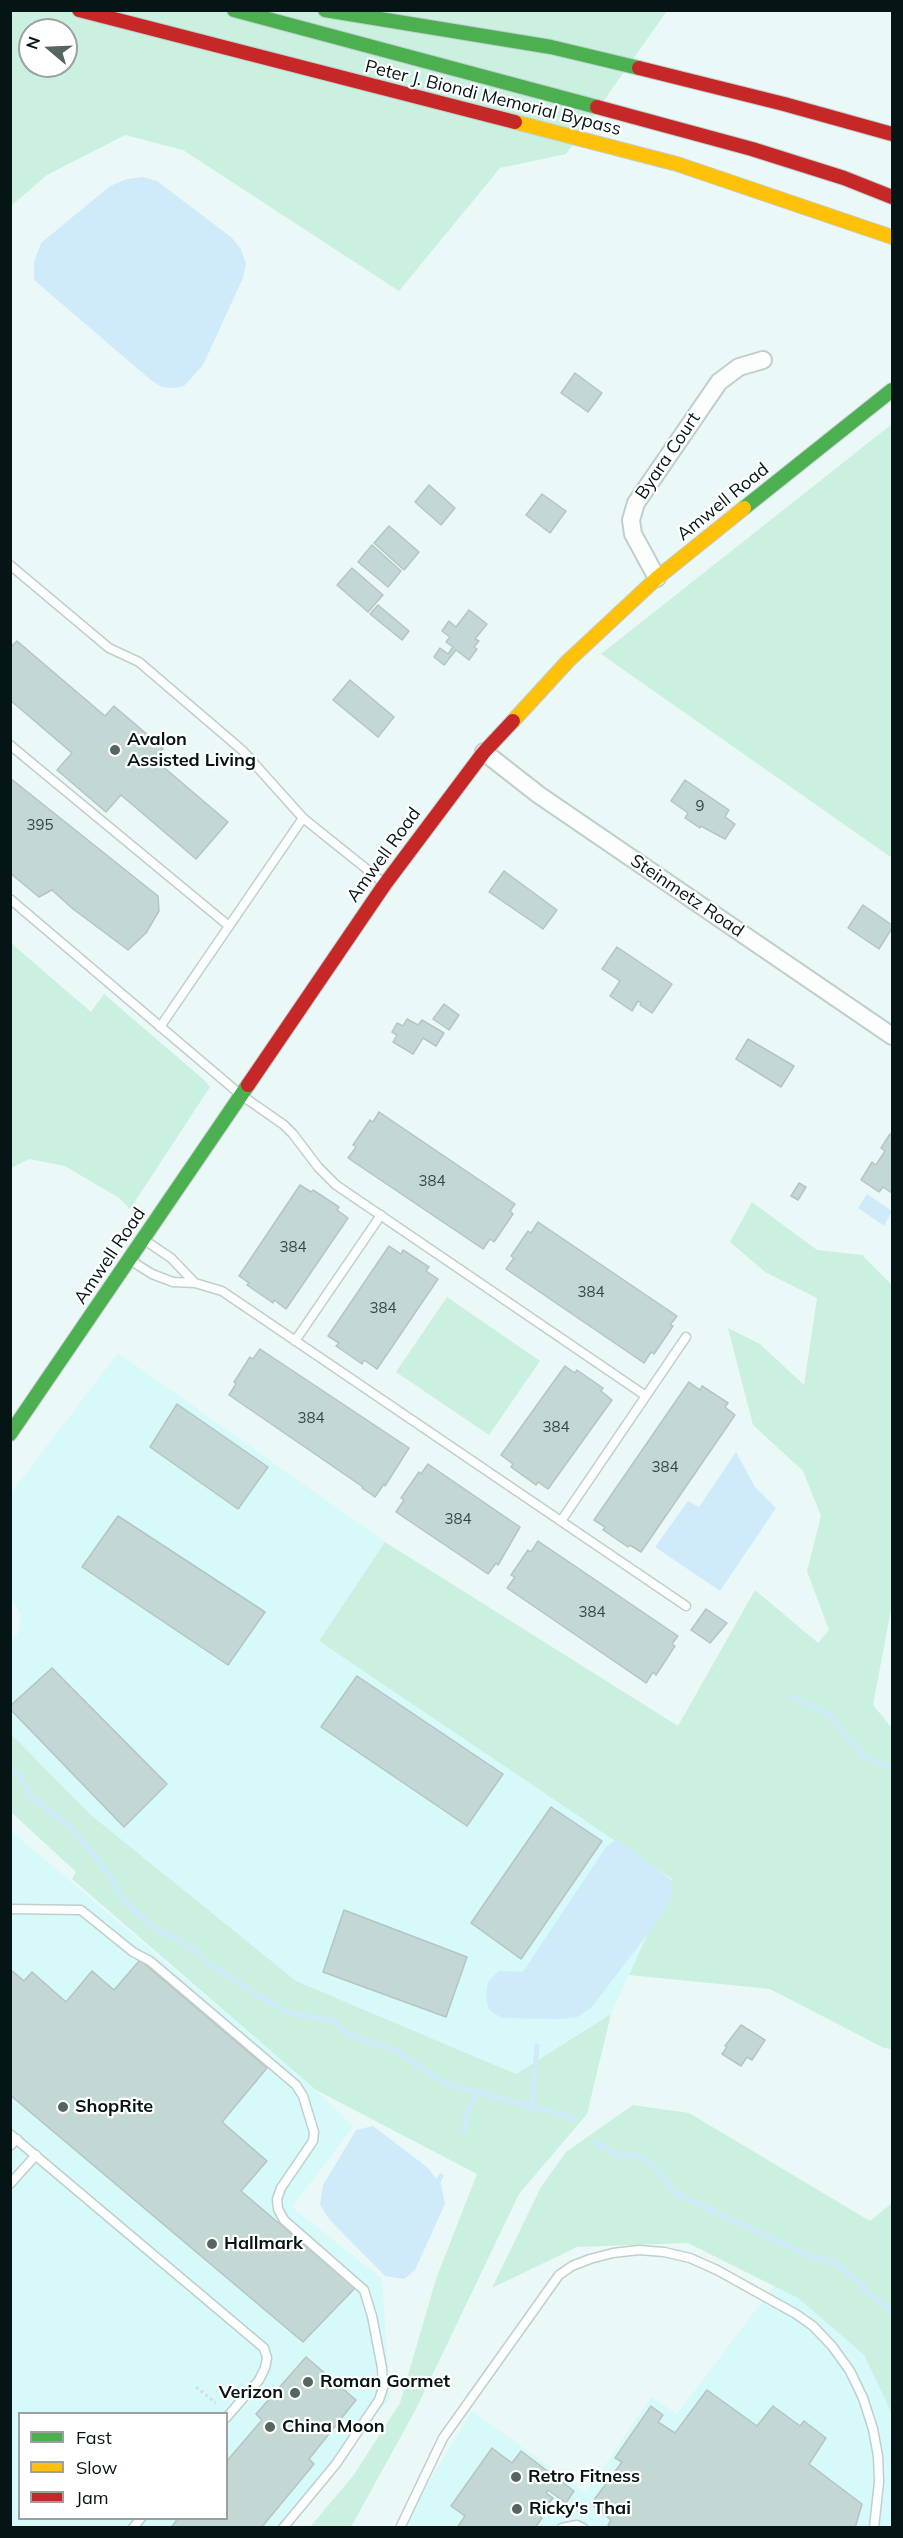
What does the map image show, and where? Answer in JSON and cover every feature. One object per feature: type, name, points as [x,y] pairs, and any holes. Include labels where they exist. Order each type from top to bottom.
[{"type":"main road","name":"Peter J. Biondi Memorial Bypass","points":[[79,10],[677,164],[892,237]]},
{"type":"main road","name":"Peter J. Biondi Memorial Bypass","points":[[234,10],[730,142],[844,178],[892,197]]},
{"type":"main road","points":[[325,10],[551,47],[892,134]]},
{"type":"main road","name":"Amwell Road","points":[[10,1434],[385,884],[484,752],[568,661],[657,578],[892,390]]},
{"type":"street","name":"Byara Court","points":[[657,578],[633,534],[631,520],[636,503],[719,382],[739,367],[763,360]]},
{"type":"street","name":"Steinmetz Road","points":[[484,752],[539,795],[892,1036]]},
{"type":"lane","points":[[10,565],[109,648],[139,662],[242,750],[303,818],[385,884]]},
{"type":"lane","points":[[10,745],[229,926]]},
{"type":"lane","points":[[160,1027],[303,818]]},
{"type":"lane","points":[[10,899],[240,1095],[293,1134],[318,1167],[336,1185],[646,1396]]},
{"type":"lane","points":[[295,1341],[381,1215]]},
{"type":"lane","points":[[143,1239],[171,1258],[195,1283]]},
{"type":"lane","points":[[129,1260],[152,1274],[173,1282],[195,1283],[222,1291],[686,1606]]},
{"type":"lane","points":[[561,1521],[686,1337]]},
{"type":"lane","points":[[10,1909],[81,1910],[133,1952],[150,1961],[296,2085],[303,2096],[314,2132],[313,2141],[281,2188],[277,2199],[278,2210],[284,2220],[364,2290],[369,2299],[382,2368],[383,2388],[379,2400],[336,2464],[283,2528]]},
{"type":"lane","points":[[12,2140],[36,2155],[264,2348],[267,2358],[265,2368],[258,2380],[228,2416]]},
{"type":"lane","points":[[10,2184],[36,2155]]},
{"type":"lane","points":[[400,2528],[443,2438],[559,2276],[572,2266],[590,2259],[639,2250],[681,2256],[717,2270],[796,2314],[813,2326],[832,2346],[850,2372],[863,2398],[873,2429],[878,2456],[879,2482],[874,2528]]},
{"type":"lane","points":[[562,2528],[577,2525],[583,2528]]},
{"type":"path","points":[[196,2386],[216,2403]]},
{"type":"shaded area","points":[[143,177],[157,181],[231,237],[241,249],[246,264],[243,278],[203,365],[184,386],[175,388],[162,387],[152,381],[34,280],[34,262],[41,243],[110,186],[127,179]]},
{"type":"shaded area","points":[[867,1194],[892,1211],[884,1226],[858,1208]]},
{"type":"shaded area","points":[[118,1353],[385,1542],[319,1641],[597,1825],[672,1880],[611,2014],[516,2074],[296,1981],[91,1815],[11,1734],[11,1644],[19,1631],[21,1615],[11,1599],[11,1493]]},
{"type":"shaded area","points":[[736,1452],[755,1487],[776,1508],[720,1591],[655,1547],[688,1501],[699,1507]]},
{"type":"shaded area","points":[[10,1830],[316,2090],[353,2127],[292,2207],[382,2279],[390,2399],[281,2527],[11,2527]]},
{"type":"shaded area","points":[[618,1839],[670,1879],[673,1893],[666,1910],[591,2008],[577,2017],[502,2018],[489,2010],[486,1996],[488,1982],[499,1971],[523,1972],[606,1847]]},
{"type":"shaded area","points":[[373,2126],[427,2167],[441,2184],[445,2204],[415,2270],[404,2279],[385,2276],[329,2219],[320,2205],[323,2185],[356,2130]]},
{"type":"shaded area","points":[[774,2286],[798,2298],[864,2355],[892,2414],[891,2527],[401,2528],[472,2411],[586,2493],[651,2397],[677,2414]]},
{"type":"green space","points":[[11,11],[667,11],[566,154],[500,168],[399,291],[183,150],[125,135],[47,175],[11,206]]},
{"type":"green space","points":[[892,424],[892,858],[601,654]]},
{"type":"green space","points":[[11,943],[91,1012],[104,994],[210,1087],[130,1209],[119,1198],[65,1166],[29,1159],[11,1168]]},
{"type":"green space","points":[[752,1202],[817,1250],[862,1255],[892,1285],[892,1604],[873,1705],[892,1728],[892,2049],[884,2048],[770,1989],[629,1975],[672,1879],[319,1641],[385,1542],[678,1726],[755,1590],[818,1643],[829,1630],[807,1571],[821,1516],[803,1471],[753,1425],[728,1328],[760,1344],[804,1385],[817,1298],[765,1272],[730,1242]]},
{"type":"green space","points":[[447,1297],[540,1361],[489,1435],[396,1372]]},
{"type":"green space","points":[[11,1734],[91,1815],[296,1981],[516,2074],[611,2014],[587,2114],[519,2194],[416,2409],[351,2527],[310,2527],[353,2476],[400,2403],[436,2279],[477,2174],[316,2090],[72,1879],[76,1872],[11,1812]]},
{"type":"green space","points":[[633,2105],[689,2113],[870,2221],[892,2203],[892,2414],[864,2355],[798,2298],[688,2243],[577,2247],[492,2288],[541,2187],[566,2152]]},
{"type":"building","points":[[575,373],[602,393],[588,412],[561,393]]},
{"type":"building","points":[[429,485],[455,508],[441,525],[415,502]]},
{"type":"building","points":[[542,494],[566,511],[550,533],[526,515]]},
{"type":"building","points":[[389,526],[419,552],[404,570],[374,543]]},
{"type":"building","points":[[372,545],[401,571],[388,587],[358,562]]},
{"type":"building","points":[[352,568],[383,595],[368,612],[337,585]]},
{"type":"building","points":[[378,605],[409,631],[402,640],[370,614]]},
{"type":"building","points":[[469,610],[487,624],[475,639],[479,641],[474,647],[477,649],[469,660],[456,650],[444,665],[434,657],[440,648],[448,654],[453,647],[446,642],[450,637],[442,631],[449,621],[456,627]]},
{"type":"building","name":"Avalon Assisted Living","points":[[17,641],[105,716],[114,706],[163,748],[154,759],[228,822],[196,859],[121,795],[106,812],[57,770],[72,753],[10,700],[10,648]]},
{"type":"building","points":[[350,680],[394,717],[378,737],[333,700]]},
{"type":"building","points":[[10,778],[158,896],[159,911],[146,933],[128,950],[73,909],[52,890],[39,897],[10,873]]},
{"type":"building","points":[[685,780],[729,810],[725,817],[735,824],[725,839],[701,826],[700,828],[685,818],[688,813],[671,801]]},
{"type":"building","points":[[504,871],[557,910],[543,929],[489,892]]},
{"type":"building","points":[[863,905],[892,925],[879,949],[848,928]]},
{"type":"building","points":[[617,947],[672,984],[652,1013],[638,1001],[632,1011],[610,996],[620,981],[602,969]]},
{"type":"building","points":[[444,1004],[459,1015],[449,1030],[433,1019]]},
{"type":"building","points":[[407,1019],[418,1025],[422,1020],[444,1033],[436,1046],[423,1038],[413,1054],[393,1042],[397,1035],[392,1032],[397,1023],[403,1026]]},
{"type":"building","points":[[748,1039],[794,1066],[781,1087],[736,1059]]},
{"type":"building","points":[[379,1112],[515,1204],[510,1211],[513,1214],[494,1242],[490,1239],[483,1249],[348,1158],[356,1147],[353,1145],[370,1120],[373,1122]]},
{"type":"building","points":[[890,1134],[892,1135],[892,1193],[883,1187],[879,1192],[861,1180],[872,1162],[876,1165],[885,1151],[881,1148]]},
{"type":"building","points":[[799,1183],[806,1187],[798,1200],[791,1196]]},
{"type":"building","points":[[300,1185],[311,1192],[313,1190],[339,1207],[337,1210],[348,1218],[286,1309],[247,1285],[249,1283],[239,1276]]},
{"type":"building","points":[[538,1222],[677,1316],[654,1354],[651,1352],[644,1363],[506,1269],[514,1258],[511,1256],[528,1231],[531,1233]]},
{"type":"building","points":[[389,1246],[401,1254],[403,1250],[429,1267],[426,1271],[438,1279],[377,1369],[364,1360],[362,1364],[336,1346],[339,1343],[328,1336]]},
{"type":"building","points":[[260,1349],[409,1448],[385,1486],[384,1484],[375,1497],[229,1395],[236,1384],[234,1382],[250,1357],[253,1359]]},
{"type":"building","points":[[565,1366],[575,1373],[577,1370],[603,1388],[601,1391],[612,1400],[548,1489],[538,1482],[536,1485],[511,1467],[513,1464],[501,1455]]},
{"type":"building","points":[[689,1382],[700,1390],[702,1386],[728,1403],[725,1407],[735,1415],[641,1552],[630,1545],[628,1547],[603,1530],[605,1527],[594,1520]]},
{"type":"building","points":[[177,1404],[268,1467],[238,1509],[150,1447]]},
{"type":"building","points":[[428,1464],[520,1527],[498,1565],[496,1563],[488,1574],[396,1512],[404,1500],[401,1498],[419,1472],[421,1474]]},
{"type":"building","points":[[118,1516],[265,1612],[228,1665],[82,1567]]},
{"type":"building","points":[[538,1541],[678,1636],[672,1644],[675,1646],[656,1675],[653,1672],[646,1683],[507,1588],[515,1577],[511,1575],[528,1550],[531,1552]]},
{"type":"building","points":[[706,1609],[727,1623],[710,1643],[691,1630]]},
{"type":"building","points":[[52,1668],[167,1784],[124,1827],[10,1709],[10,1706]]},
{"type":"building","points":[[357,1676],[503,1774],[467,1826],[321,1727]]},
{"type":"building","points":[[551,1807],[602,1841],[521,1959],[471,1923]]},
{"type":"building","points":[[344,1910],[467,1957],[446,2017],[323,1972]]},
{"type":"building","points":[[140,1960],[267,2068],[222,2122],[267,2161],[241,2191],[355,2288],[303,2342],[10,2095],[10,1969],[24,1981],[32,1972],[66,2002],[92,1971],[114,1990]]},
{"type":"building","points":[[741,2025],[765,2040],[752,2060],[747,2057],[741,2066],[722,2054],[727,2047],[725,2046]]},
{"type":"building","points":[[306,2357],[356,2400],[309,2459],[314,2464],[261,2528],[171,2528],[177,2520],[228,2520],[228,2460],[262,2420],[256,2414]]},
{"type":"building","points":[[707,2390],[757,2426],[773,2406],[800,2426],[804,2421],[826,2438],[809,2464],[862,2504],[855,2528],[612,2528],[608,2525],[611,2520],[591,2504],[622,2462],[615,2458],[651,2406],[663,2415],[658,2422],[675,2433]]},
{"type":"building","points":[[492,2448],[512,2463],[521,2451],[574,2491],[566,2503],[548,2490],[546,2493],[553,2498],[540,2516],[542,2518],[535,2528],[457,2528],[465,2516],[451,2506]]},
{"type":"waterway","points":[[792,1697],[830,1715],[866,1758],[892,1768]]},
{"type":"waterway","points":[[10,1767],[20,1776],[31,1796],[67,1825],[97,1858],[126,1902],[150,1925],[193,1948],[211,1965],[258,1995],[287,2012],[332,2020],[350,2035],[394,2050],[446,2084],[569,2116],[573,2120]]},
{"type":"waterway","points":[[532,2107],[537,2046]]},
{"type":"waterway","points":[[464,2134],[468,2113],[476,2092]]},
{"type":"waterway","points":[[594,2142],[617,2155],[641,2156],[659,2172],[675,2193],[809,2256],[833,2261],[892,2312]]},
{"type":"waterway","points":[[435,2187],[441,2176]]},
{"type":"traffic: fast","points":[[234,10],[597,107]]},
{"type":"traffic: fast","points":[[325,10],[551,47],[639,68]]},
{"type":"traffic: fast","points":[[744,508],[892,390]]},
{"type":"traffic: fast","points":[[10,1434],[248,1085]]},
{"type":"traffic: slow","points":[[515,122],[677,164],[892,237]]},
{"type":"traffic: slow","points":[[513,721],[568,661],[657,578],[744,508]]},
{"type":"traffic: jam","points":[[79,10],[515,122]]},
{"type":"traffic: jam","points":[[639,68],[892,134]]},
{"type":"traffic: jam","points":[[597,107],[752,149],[844,178],[892,197]]},
{"type":"traffic: jam","points":[[248,1085],[385,884],[484,752],[513,721]]},
{"type":"place","name":"Avalon Assisted Living","points":[[115,750]]},
{"type":"place","name":"ShopRite","points":[[63,2107]]},
{"type":"place","name":"Hallmark","points":[[212,2244]]},
{"type":"place","name":"Roman Gormet","points":[[308,2382]]},
{"type":"place","name":"Verizon","points":[[295,2393]]},
{"type":"place","name":"China Moon","points":[[270,2427]]},
{"type":"place","name":"Retro Fitness","points":[[516,2477]]},
{"type":"place","name":"Ricky's Thai","points":[[517,2509]]}]
